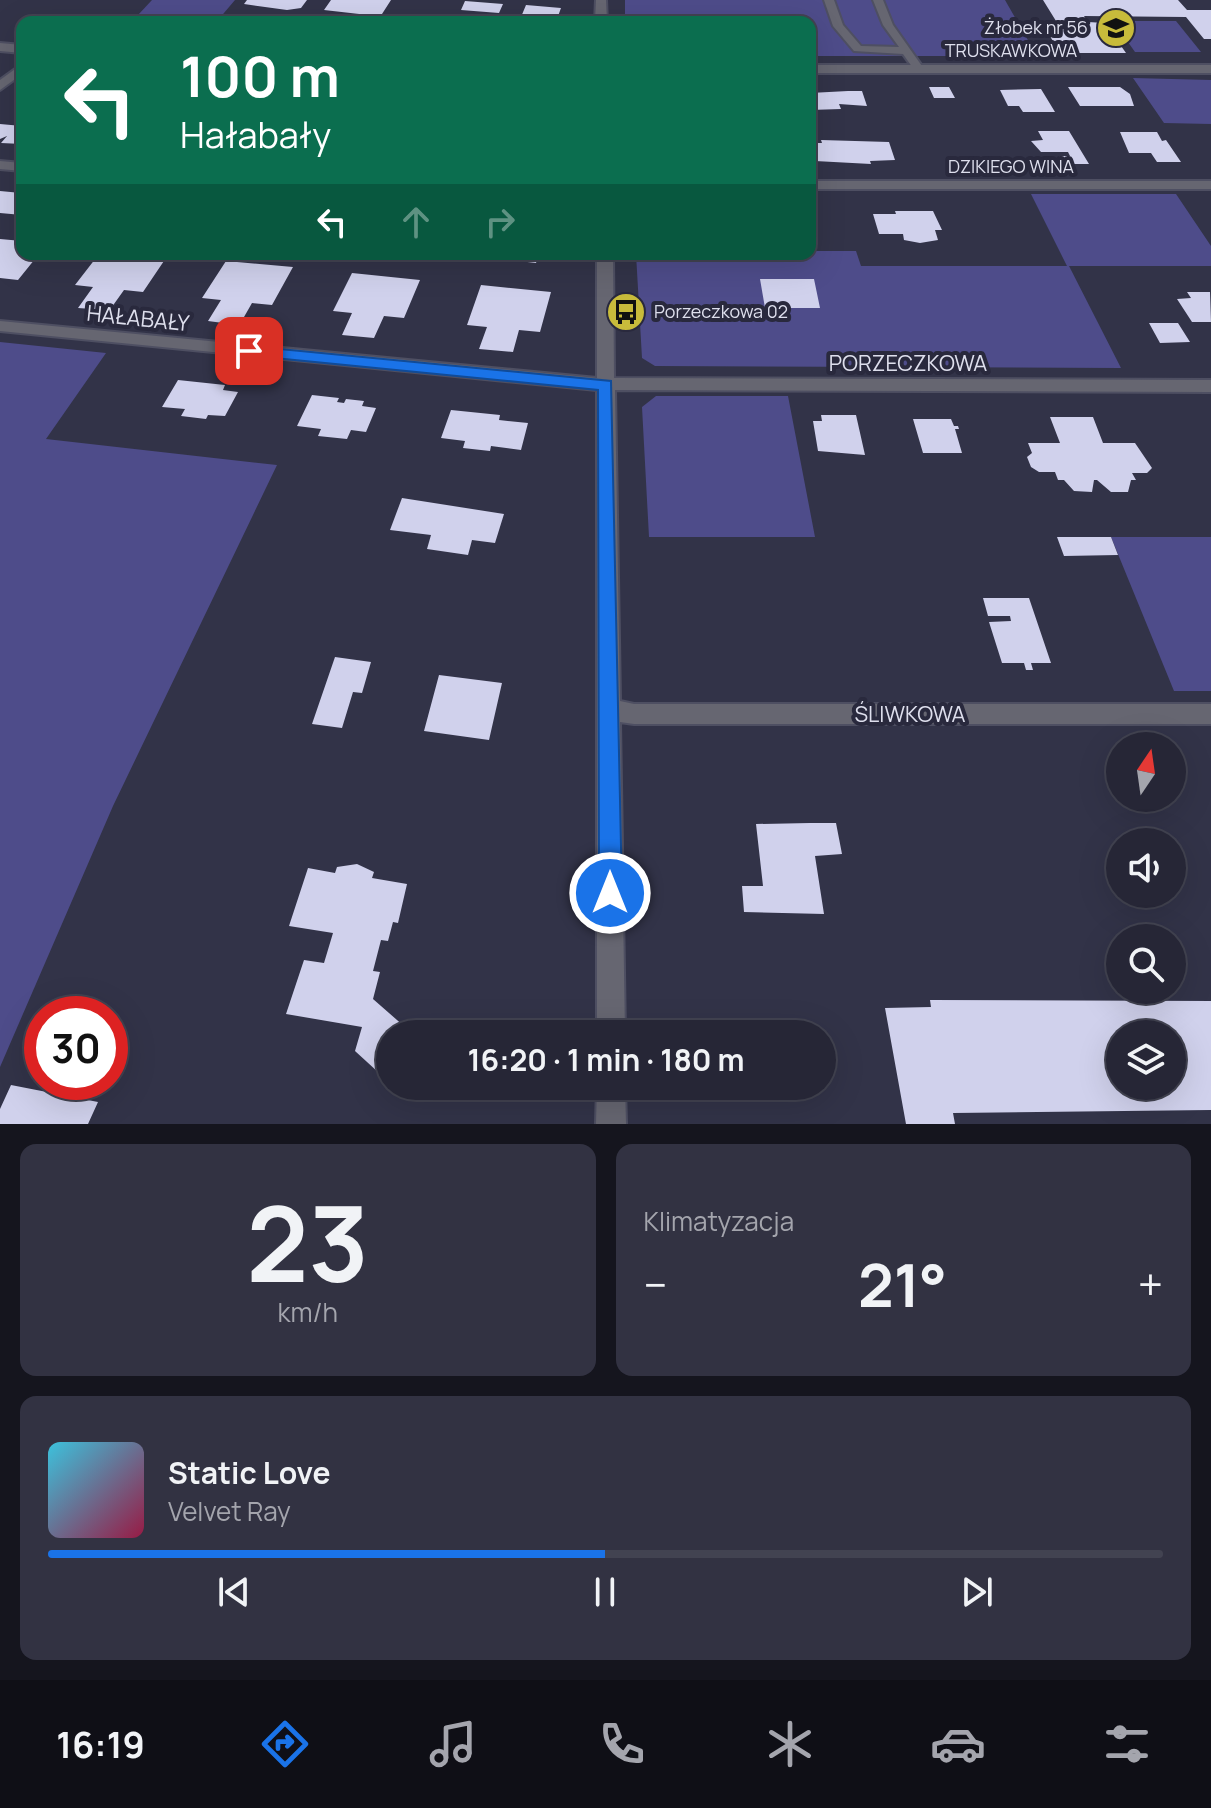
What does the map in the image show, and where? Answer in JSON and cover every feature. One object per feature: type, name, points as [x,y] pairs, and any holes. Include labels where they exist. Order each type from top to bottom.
[{"type":"street","name":"TRUSKAWKOWA","points":[[816,69],[1211,69]]},
{"type":"street","points":[[0,86],[16,73]]},
{"type":"street","name":"DZIKIEGO WINA","points":[[816,185],[1211,185]]},
{"type":"street","points":[[605,260],[611,1020]]},
{"type":"street","name":"HAŁABAŁY","points":[[0,326],[606,385]]},
{"type":"street","name":"PORZECZKOWA","points":[[606,385],[1211,386]]},
{"type":"street","name":"ŚLIWKOWA","points":[[609,709],[634,714],[1211,714]]},
{"type":"street","points":[[611,1100],[611,1124]]},
{"type":"lane","points":[[829,0],[838,26],[858,49],[907,51]]},
{"type":"lane","points":[[878,0],[888,25],[919,69]]},
{"type":"shaded area","points":[[152,0],[235,0],[221,16],[138,15]]},
{"type":"shaded area","points":[[625,0],[1005,0],[1037,56],[816,56],[816,16],[625,16]]},
{"type":"shaded area","points":[[1113,21],[1176,21],[1201,52],[1135,52]]},
{"type":"shaded area","points":[[1133,78],[1211,80],[1211,124],[1164,123]]},
{"type":"shaded area","points":[[1031,194],[1176,194],[1211,246],[1211,266],[1069,266],[1121,368],[655,366],[642,358],[636,260],[816,260],[816,251],[856,251],[861,266],[1067,266]]},
{"type":"shaded area","points":[[0,342],[106,353],[46,439],[277,465],[113,806],[31,996],[24,996],[24,1012],[0,1067]]},
{"type":"shaded area","points":[[656,396],[788,396],[815,537],[649,537],[642,407]]},
{"type":"shaded area","points":[[1111,537],[1211,537],[1211,691],[1174,691]]},
{"type":"building","points":[[247,0],[307,0],[301,8],[287,10],[244,4]]},
{"type":"building","points":[[331,0],[391,0],[382,14],[368,15],[324,10]]},
{"type":"building","points":[[1043,0],[1178,0],[1187,10],[1211,10],[1211,39],[1204,39],[1186,17],[1084,16],[1088,22],[1105,23],[1126,53],[1060,53],[1041,21],[1056,21]]},
{"type":"building","points":[[465,1],[503,4],[499,13],[461,10]]},
{"type":"building","points":[[526,5],[561,8],[558,16],[521,16]]},
{"type":"building","points":[[929,87],[949,87],[955,98],[934,98]]},
{"type":"building","points":[[1068,87],[1120,87],[1130,94],[1134,106],[1080,106]]},
{"type":"building","points":[[1041,89],[1055,112],[1023,112],[1019,106],[1008,106],[1000,90]]},
{"type":"building","points":[[862,91],[867,106],[839,104],[841,109],[816,110],[816,93]]},
{"type":"building","points":[[0,124],[16,125],[16,144],[1,143],[7,136],[0,139]]},
{"type":"building","points":[[1038,131],[1069,131],[1089,164],[1063,164],[1059,156],[1070,156],[1068,152],[1041,152],[1031,141],[1043,140]]},
{"type":"building","points":[[1120,132],[1157,132],[1181,162],[1157,162],[1151,153],[1129,153]]},
{"type":"building","points":[[821,140],[889,142],[895,160],[870,161],[871,164],[816,161],[816,143],[822,143]]},
{"type":"building","points":[[0,191],[16,193],[16,214],[0,213]]},
{"type":"building","points":[[895,211],[933,211],[942,230],[935,230],[938,240],[920,243],[904,240],[903,234],[879,234],[873,214],[896,214]]},
{"type":"building","points":[[0,239],[16,240],[16,260],[34,260],[18,280],[0,278]]},
{"type":"building","points":[[94,260],[165,260],[143,292],[124,290],[109,311],[95,310],[90,315],[92,309],[78,308],[93,287],[75,285]]},
{"type":"building","points":[[226,261],[293,267],[272,305],[252,303],[240,324],[226,323],[222,328],[223,323],[208,321],[221,300],[202,298]]},
{"type":"building","points":[[352,273],[420,280],[404,318],[384,316],[374,338],[342,335],[352,313],[333,311]]},
{"type":"building","points":[[760,279],[814,279],[820,308],[765,308]]},
{"type":"building","points":[[481,285],[551,292],[540,332],[519,330],[513,352],[479,349],[487,327],[467,325]]},
{"type":"building","points":[[1187,292],[1210,292],[1211,322],[1192,322],[1177,299],[1191,298]]},
{"type":"building","points":[[1149,323],[1178,323],[1190,342],[1160,343]]},
{"type":"building","points":[[178,380],[225,385],[223,390],[238,392],[225,416],[208,415],[206,419],[181,416],[185,409],[162,407]]},
{"type":"building","points":[[312,395],[339,398],[337,402],[344,403],[346,399],[364,401],[362,406],[376,408],[366,432],[351,430],[347,439],[318,436],[321,429],[297,426]]},
{"type":"building","points":[[451,410],[500,415],[499,420],[528,423],[521,450],[491,446],[490,451],[463,448],[465,441],[441,438]]},
{"type":"building","points":[[821,415],[856,415],[865,455],[818,451],[813,421],[822,421]]},
{"type":"building","points":[[1050,417],[1093,417],[1103,443],[1135,443],[1152,468],[1147,473],[1132,473],[1136,480],[1131,480],[1128,492],[1111,492],[1097,480],[1094,480],[1092,492],[1074,491],[1064,480],[1058,480],[1055,472],[1039,472],[1031,467],[1027,457],[1032,453],[1028,443],[1060,443]]},
{"type":"building","points":[[913,419],[951,419],[959,429],[955,429],[962,453],[923,453]]},
{"type":"building","points":[[402,498],[504,514],[495,543],[472,540],[468,555],[427,549],[431,535],[390,530]]},
{"type":"building","points":[[1057,537],[1111,537],[1118,555],[1064,556]]},
{"type":"building","points":[[983,598],[1029,598],[1051,663],[1031,663],[1033,670],[1026,670],[1024,663],[1002,663],[989,622],[1011,621],[1010,616],[988,616]]},
{"type":"building","points":[[335,657],[371,662],[362,693],[353,692],[342,728],[312,724]]},
{"type":"building","points":[[439,675],[502,683],[489,740],[424,731]]},
{"type":"building","points":[[836,823],[842,854],[815,856],[824,914],[744,912],[742,886],[763,886],[756,824]]},
{"type":"building","points":[[357,864],[374,872],[372,878],[407,884],[398,923],[393,922],[388,941],[381,940],[373,971],[380,972],[373,999],[397,1020],[376,1020],[376,1070],[355,1051],[362,1027],[286,1014],[304,960],[324,963],[333,933],[289,926],[308,868],[335,873],[337,867]]},
{"type":"building","points":[[930,1000],[1106,1001],[1106,1004],[1211,1001],[1211,1110],[953,1113],[955,1124],[906,1124],[885,1008],[931,1007]]},
{"type":"building","points":[[11,1085],[24,1088],[24,1100],[98,1102],[88,1124],[0,1124],[0,1109]]},
{"type":"place","name":"Żłobek nr 56","points":[[1116,28]]},
{"type":"place","name":"Porzeczkowa 02","points":[[626,312]]},
{"type":"route","points":[[249,351],[606,385],[610,893]]}]
